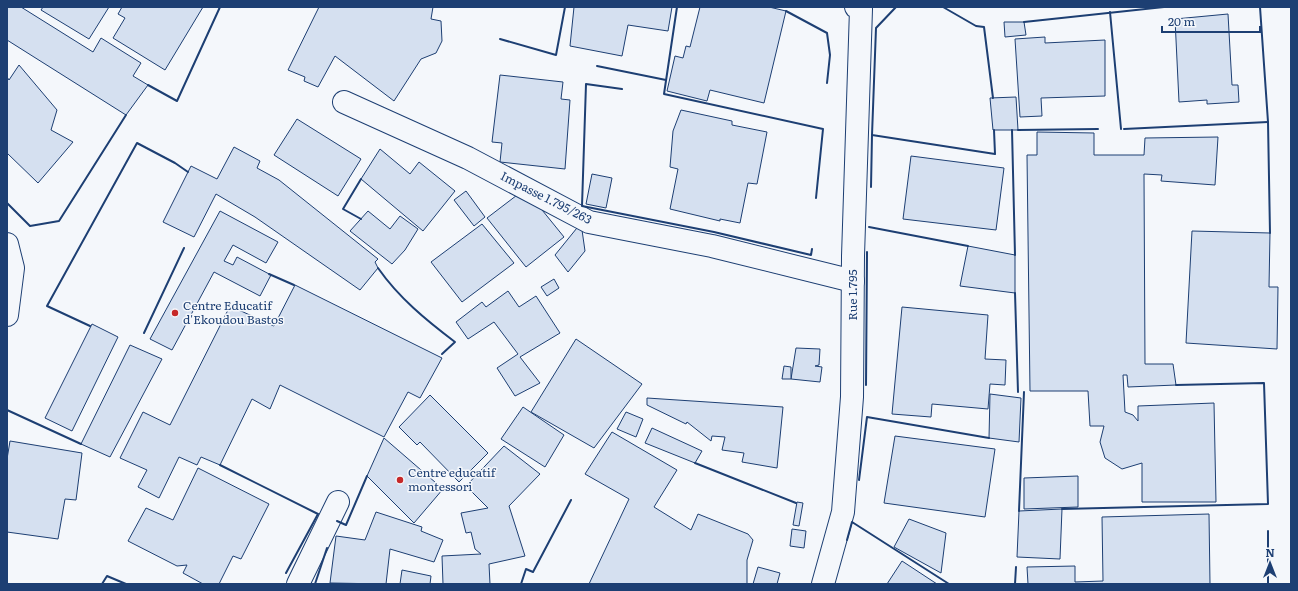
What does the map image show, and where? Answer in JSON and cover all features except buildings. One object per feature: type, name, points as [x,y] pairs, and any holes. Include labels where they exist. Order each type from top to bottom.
[{"type":"street","name":"Rue 1.795","points":[[824,584],[844,512],[852,397],[853,281],[860,8]]},
{"type":"street","name":"Impasse 1.795/263","points":[[344,102],[468,158],[589,222],[712,246],[853,281]]},
{"type":"street","points":[[7,244],[13,268],[7,315]]},
{"type":"street","points":[[298,584],[338,502]]},
{"type":"wall","points":[[148,85],[177,101],[220,7]]},
{"type":"wall","points":[[500,39],[556,55],[565,7]]},
{"type":"wall","points":[[677,7],[664,94],[823,129],[816,198]]},
{"type":"wall","points":[[896,7],[876,28],[872,135],[995,154],[994,130]]},
{"type":"wall","points":[[943,7],[976,26],[984,27],[993,98]]},
{"type":"wall","points":[[1024,22],[1164,7]]},
{"type":"wall","points":[[1260,7],[1268,122],[1270,233]]},
{"type":"wall","points":[[786,11],[827,33],[830,55],[827,83]]},
{"type":"wall","points":[[1110,12],[1121,129]]},
{"type":"wall","points":[[597,66],[666,80]]},
{"type":"wall","points":[[622,89],[586,84],[582,206],[714,232],[811,255],[812,249]]},
{"type":"wall","points":[[7,203],[30,226],[59,221],[126,115]]},
{"type":"wall","points":[[1124,129],[1268,122]]},
{"type":"wall","points":[[1018,130],[1098,129]]},
{"type":"wall","points":[[1012,130],[1015,255]]},
{"type":"wall","points":[[871,187],[872,135]]},
{"type":"wall","points":[[90,326],[47,306],[137,143],[175,163],[188,172]]},
{"type":"wall","points":[[361,179],[343,209],[361,219]]},
{"type":"wall","points":[[869,227],[968,246]]},
{"type":"wall","points":[[144,333],[184,248]]},
{"type":"wall","points":[[866,385],[867,252]]},
{"type":"wall","points":[[378,268],[404,299],[455,342],[442,354]]},
{"type":"wall","points":[[269,274],[294,285]]},
{"type":"wall","points":[[1015,293],[1018,392]]},
{"type":"wall","points":[[1062,509],[1268,504],[1264,383],[1176,385]]},
{"type":"wall","points":[[1019,511],[1024,392]]},
{"type":"wall","points":[[7,410],[81,444]]},
{"type":"wall","points":[[859,480],[867,417],[989,438]]},
{"type":"wall","points":[[695,463],[796,503]]},
{"type":"wall","points":[[220,465],[318,514],[286,573]]},
{"type":"wall","points":[[337,521],[346,525],[367,476]]},
{"type":"wall","points":[[521,584],[526,569],[533,572],[571,500]]},
{"type":"wall","points":[[847,540],[852,522],[949,584]]},
{"type":"wall","points":[[1268,531],[1268,584]]},
{"type":"wall","points":[[315,584],[327,548]]},
{"type":"wall","points":[[1015,584],[1016,567]]},
{"type":"wall","points":[[102,584],[107,576],[126,584]]},
{"type":"place","name":"Centre Educatif d'Ekoudou Bastos","points":[[175,313]]},
{"type":"place","name":"Centre educatif montessori","points":[[400,480]]}]
